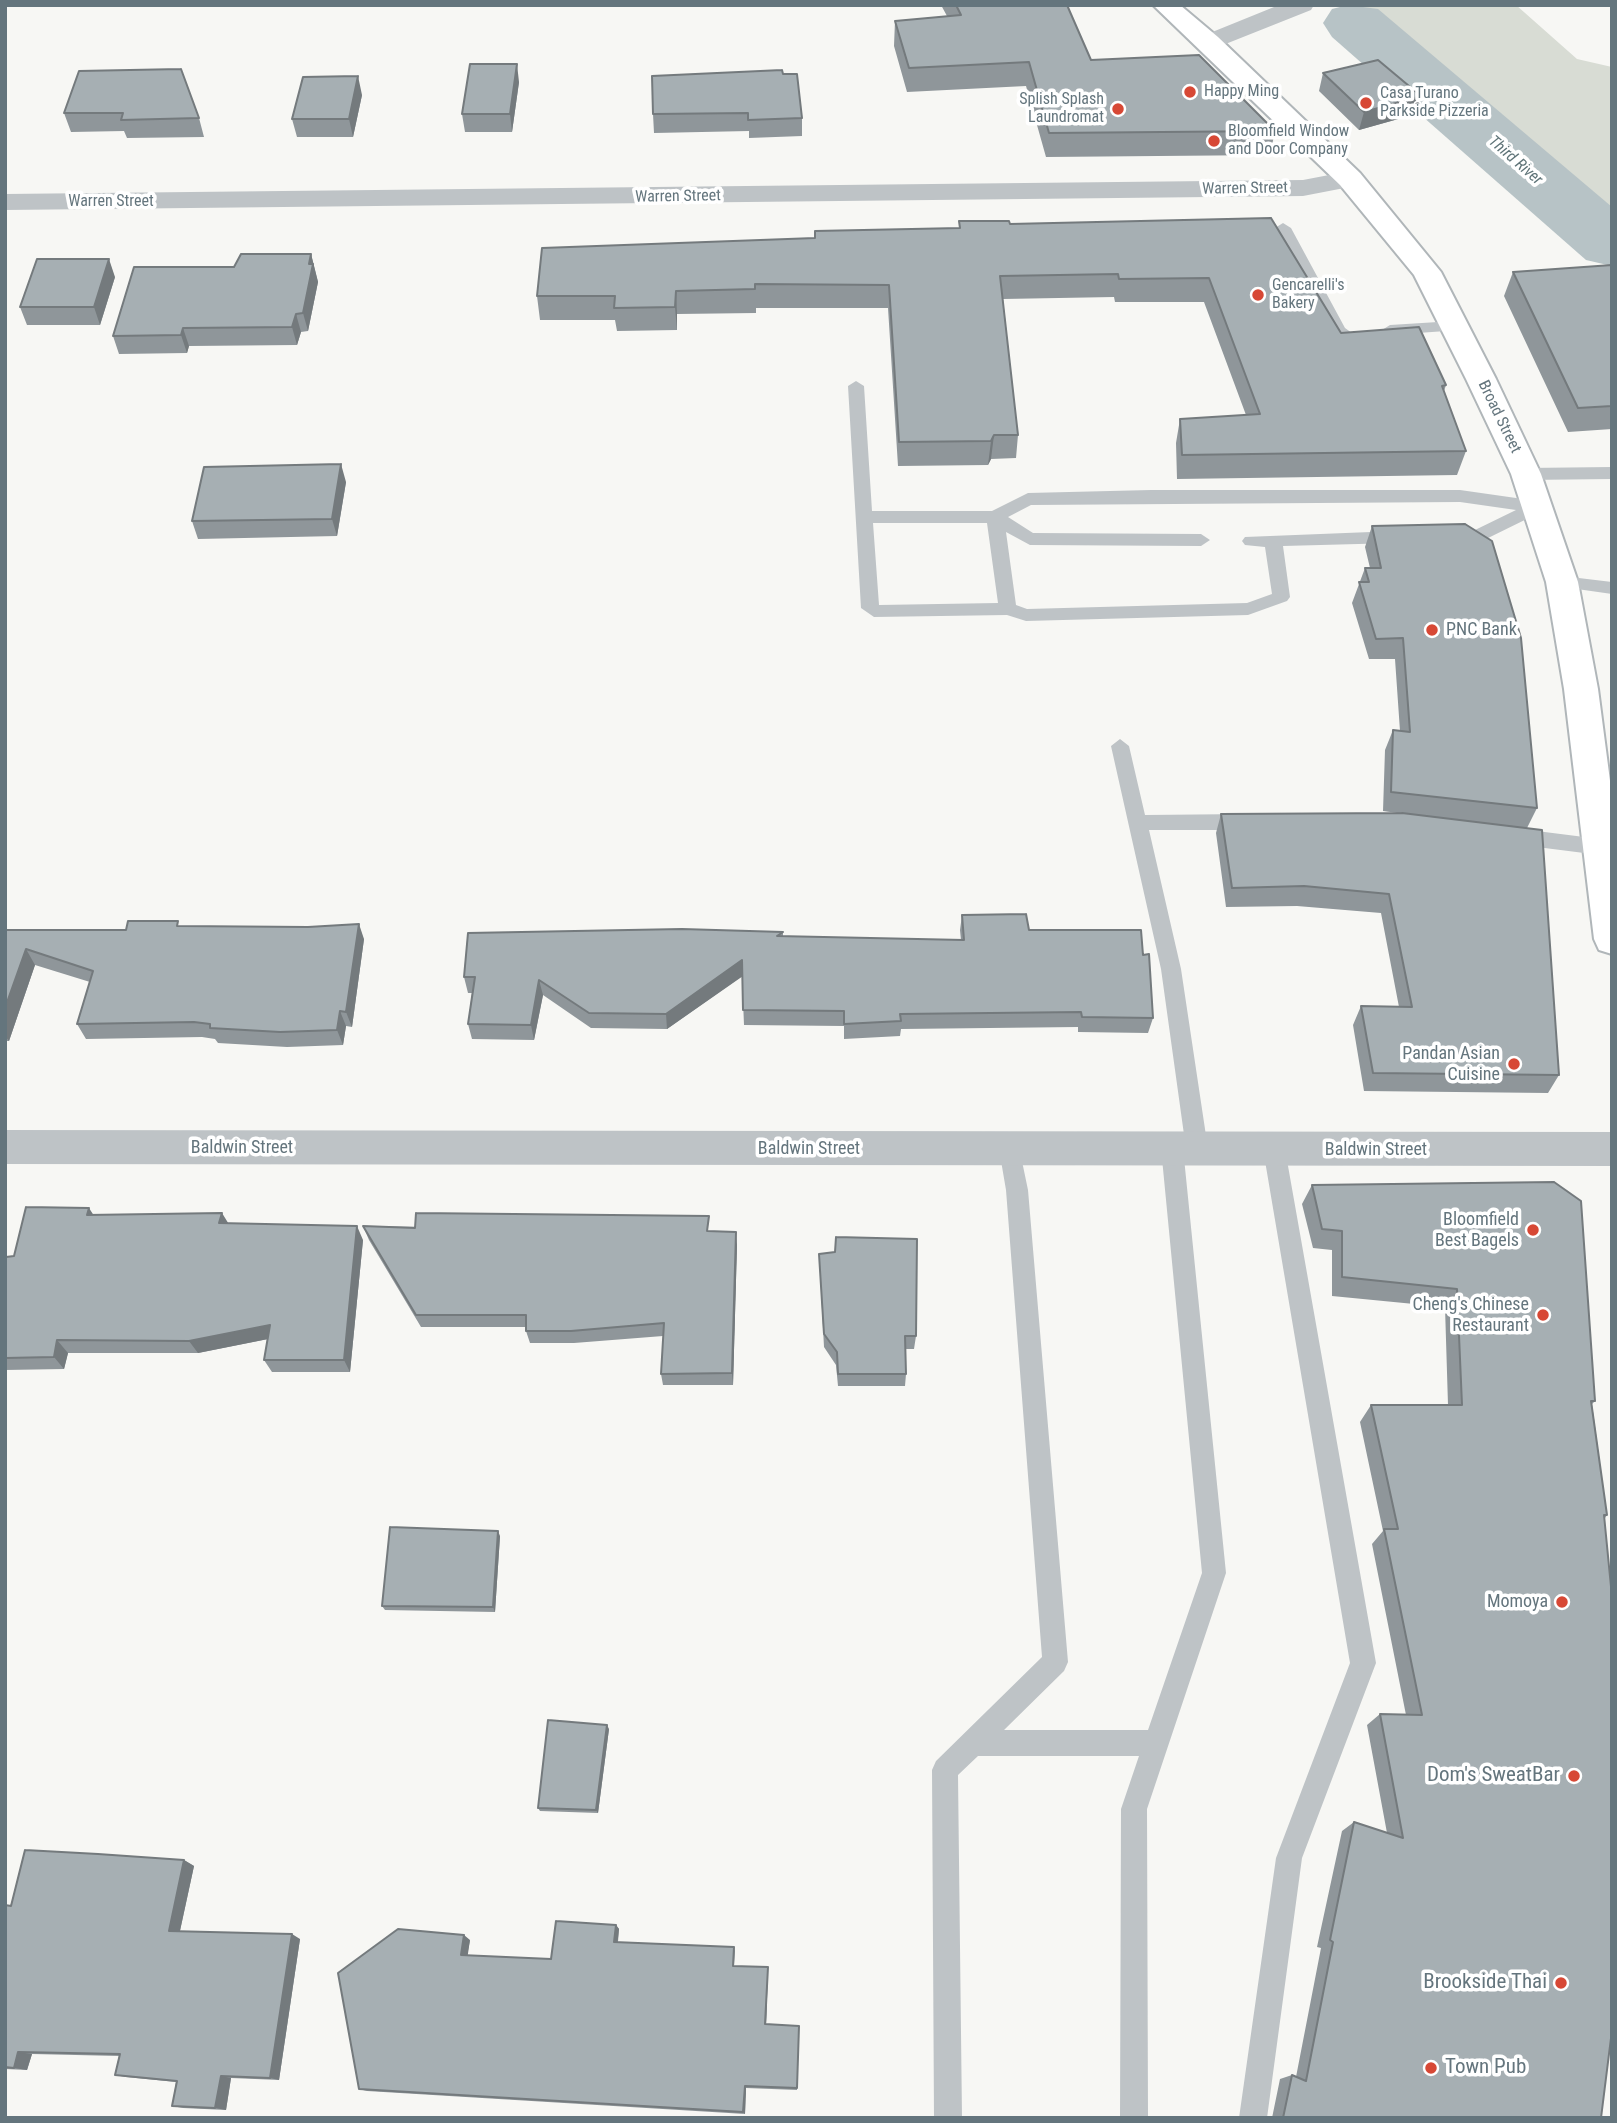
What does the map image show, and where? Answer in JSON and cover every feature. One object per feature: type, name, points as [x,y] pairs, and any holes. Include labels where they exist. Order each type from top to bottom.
[{"type":"main road","name":"Broad Street","points":[[1165,5],[1209,42],[1350,179],[1427,272],[1526,474],[1562,582],[1581,689],[1612,939]]},
{"type":"street","points":[[1209,42],[1302,5]]},
{"type":"street","name":"Warren Street","points":[[5,202],[1303,188],[1350,179]]},
{"type":"street","name":"Baldwin Street","points":[[5,1147],[1612,1149]]},
{"type":"lane","points":[[1283,228],[1340,333],[1454,326]]},
{"type":"lane","points":[[856,386],[870,608],[874,611],[1008,609],[1026,615],[1248,609],[1281,597],[1273,540]]},
{"type":"lane","points":[[1526,474],[1612,473]]},
{"type":"lane","points":[[865,517],[995,517],[1028,499],[1150,496],[1460,496],[1537,507]]},
{"type":"lane","points":[[1437,537],[1478,536],[1537,507]]},
{"type":"lane","points":[[995,517],[1030,539],[1201,540]]},
{"type":"lane","points":[[995,517],[1008,609]]},
{"type":"lane","points":[[1251,541],[1410,537]]},
{"type":"lane","points":[[1562,582],[1612,588]]},
{"type":"lane","points":[[1120,746],[1171,969],[1214,1573],[1134,1809],[1134,2118]]},
{"type":"lane","points":[[1138,822],[1273,822]]},
{"type":"lane","points":[[1490,833],[1601,847]]},
{"type":"lane","points":[[948,2118],[945,1770],[1055,1662],[1017,1190],[1010,1149]]},
{"type":"lane","points":[[1253,2118],[1289,1858],[1363,1663],[1274,1149]]},
{"type":"lane","points":[[972,1744],[1156,1743]]},
{"type":"shaded area","points":[[1348,5],[1516,5],[1577,59],[1612,67],[1612,254],[1356,41]]},
{"type":"building","points":[[956,5],[1067,5],[1091,60],[1199,55],[1275,131],[1049,133],[1029,62],[909,68],[895,21],[961,15]]},
{"type":"building","points":[[1378,60],[1421,96],[1364,112],[1323,73]]},
{"type":"building","points":[[470,64],[517,64],[510,114],[462,114]]},
{"type":"building","points":[[181,69],[199,118],[121,120],[123,113],[64,113],[79,71]]},
{"type":"building","points":[[782,70],[783,74],[797,74],[802,118],[748,120],[748,113],[653,114],[652,76]]},
{"type":"building","points":[[358,76],[349,119],[292,119],[303,77]]},
{"type":"building","points":[[1271,218],[1341,333],[1419,327],[1446,385],[1442,386],[1466,451],[1182,455],[1180,419],[1260,414],[1209,278],[1119,279],[1118,274],[1000,276],[1018,435],[994,435],[991,441],[899,442],[889,285],[755,284],[755,289],[676,291],[675,307],[614,308],[615,296],[537,296],[542,248],[815,238],[815,231],[960,228],[959,221],[1009,221],[1010,224]]},
{"type":"building","points":[[241,254],[311,254],[309,264],[313,264],[303,313],[296,314],[292,327],[183,328],[181,335],[113,336],[134,267],[234,267]]},
{"type":"building","points":[[37,259],[109,259],[94,307],[20,307]]},
{"type":"building","points":[[1612,265],[1612,406],[1578,408],[1513,272]]},
{"type":"building","points":[[341,464],[332,519],[192,521],[204,467]]},
{"type":"building","points":[[1465,524],[1492,541],[1521,638],[1537,808],[1391,792],[1393,730],[1410,732],[1403,638],[1376,639],[1359,582],[1369,582],[1365,568],[1381,568],[1372,526]]},
{"type":"building","points":[[1402,813],[1542,830],[1559,1075],[1373,1073],[1361,1006],[1412,1007],[1389,894],[1304,886],[1232,888],[1221,814]]},
{"type":"building","points":[[1026,914],[1029,930],[1141,930],[1143,955],[1149,954],[1153,1018],[1082,1017],[1081,1012],[900,1014],[901,1021],[844,1024],[844,1011],[743,1010],[742,960],[666,1014],[589,1013],[539,980],[531,1025],[468,1024],[475,977],[464,977],[468,933],[682,929],[783,932],[777,936],[964,940],[962,915]]},
{"type":"building","points":[[128,921],[178,921],[177,926],[308,927],[359,924],[346,1012],[340,1011],[337,1030],[280,1032],[210,1028],[210,1024],[194,1022],[77,1024],[93,971],[26,949],[5,1008],[5,930],[126,930]]},
{"type":"building","points":[[1554,1182],[1581,1201],[1595,1401],[1591,1401],[1607,1515],[1604,1515],[1612,1597],[1612,2030],[1601,2118],[1283,2118],[1292,2075],[1306,2081],[1354,1822],[1403,1838],[1380,1714],[1422,1715],[1384,1529],[1398,1529],[1371,1405],[1462,1405],[1457,1289],[1342,1277],[1342,1231],[1322,1229],[1312,1185]]},
{"type":"building","points":[[26,1207],[89,1208],[87,1215],[222,1213],[219,1223],[357,1226],[344,1360],[264,1360],[270,1325],[189,1341],[57,1340],[54,1357],[5,1358],[5,1261],[6,1257],[14,1256]]},
{"type":"building","points":[[416,1213],[709,1216],[707,1231],[736,1232],[732,1373],[661,1374],[664,1323],[571,1331],[526,1331],[526,1315],[416,1315],[363,1226],[415,1228]]},
{"type":"building","points":[[836,1237],[917,1239],[916,1336],[905,1336],[906,1374],[838,1374],[837,1352],[824,1334],[819,1254],[835,1252]]},
{"type":"building","points":[[390,1527],[498,1531],[493,1607],[382,1606]]},
{"type":"building","points":[[548,1720],[607,1725],[596,1810],[538,1808]]},
{"type":"building","points":[[25,1850],[184,1860],[169,1931],[292,1934],[270,2078],[221,2076],[215,2108],[172,2106],[177,2081],[115,2075],[120,2054],[18,2052],[14,2068],[5,2067],[5,1905],[11,1906]]},
{"type":"building","points":[[556,1921],[616,1925],[614,1942],[734,1947],[733,1966],[768,1967],[765,2024],[799,2026],[797,2088],[745,2086],[743,2112],[359,2089],[338,1973],[398,1929],[464,1935],[461,1955],[551,1959]]},
{"type":"waterway","name":"Third River","points":[[1355,23],[1612,244]]},
{"type":"place","name":"Happy Ming","points":[[1190,92]]},
{"type":"place","name":"Casa Turano Parkside Pizzeria","points":[[1366,103]]},
{"type":"place","name":"Splish Splash Laundromat","points":[[1118,109]]},
{"type":"place","name":"Bloomfield Window and Door Company","points":[[1214,141]]},
{"type":"place","name":"Gencarelli's Bakery","points":[[1258,295]]},
{"type":"place","name":"PNC Bank","points":[[1432,630]]},
{"type":"place","name":"Pandan Asian Cuisine","points":[[1514,1064]]},
{"type":"place","name":"Bloomfield Best Bagels","points":[[1533,1230]]},
{"type":"place","name":"Cheng's Chinese Restaurant","points":[[1543,1315]]},
{"type":"place","name":"Momoya","points":[[1562,1602]]},
{"type":"place","name":"Dom's SweatBar","points":[[1574,1776]]},
{"type":"place","name":"Brookside Thai","points":[[1561,1983]]},
{"type":"place","name":"Town Pub","points":[[1431,2068]]}]
